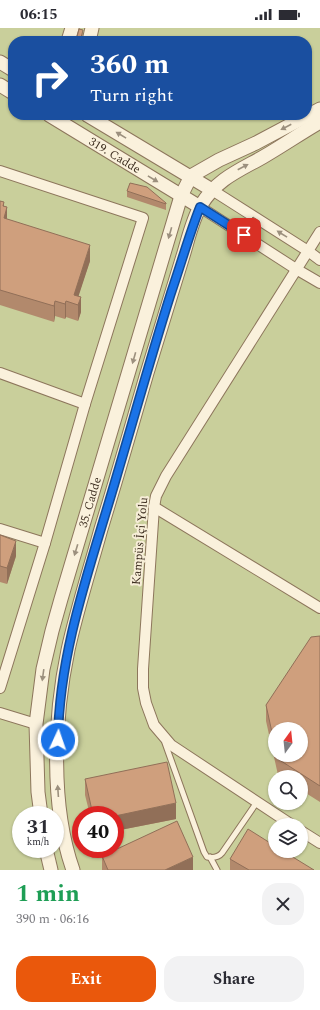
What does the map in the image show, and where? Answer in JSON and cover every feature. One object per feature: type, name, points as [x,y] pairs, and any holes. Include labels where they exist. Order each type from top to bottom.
[{"type":"street","name":"319. Cadde","points":[[57,120],[200,207]]},
{"type":"street","name":"319. Cadde","points":[[95,120],[191,176],[212,190]]},
{"type":"street","points":[[191,176],[219,160],[256,143],[299,120]]},
{"type":"street","name":"35. Cadde","points":[[73,870],[61,826],[57,762],[60,702],[68,654],[80,601],[193,224],[200,207],[212,190],[230,174],[262,157],[320,122]]},
{"type":"street","points":[[0,171],[143,218],[85,404],[45,543],[0,688]]},
{"type":"street","name":"35. Cadde","points":[[40,806],[36,724],[43,669],[52,631],[181,196],[191,176]]},
{"type":"street","points":[[212,190],[308,250],[320,260]]},
{"type":"street","points":[[200,207],[320,283]]},
{"type":"street","name":"Kampüs İçi Yolu","points":[[281,818],[171,745],[154,725],[146,704],[143,675],[154,507],[156,496],[166,476],[320,232]]},
{"type":"street","points":[[0,373],[85,404]]},
{"type":"street","points":[[154,507],[320,608]]},
{"type":"street","points":[[0,529],[45,543]]},
{"type":"street","points":[[0,713],[36,724]]},
{"type":"street","points":[[308,835],[320,843]]},
{"type":"street","points":[[48,858],[50,870]]},
{"type":"lane","points":[[162,735],[204,852],[210,857],[217,870]]},
{"type":"lane","points":[[210,857],[219,857],[257,802]]},
{"type":"green space","points":[[0,28],[320,28],[320,870],[0,870]]},
{"type":"building","points":[[79,29],[83,30],[82,36],[77,36]]},
{"type":"building","points":[[130,183],[147,187],[166,204],[127,191]]},
{"type":"building","points":[[0,201],[4,202],[3,206],[7,207],[4,218],[90,245],[74,295],[81,297],[78,305],[66,301],[65,304],[55,301],[54,306],[0,290]]},
{"type":"building","points":[[253,217],[260,222],[256,229],[248,224]]},
{"type":"building","points":[[0,535],[16,541],[7,568],[0,566]]},
{"type":"building","points":[[320,636],[320,786],[308,778],[308,770],[295,770],[283,762],[308,762],[308,722],[270,722],[266,705],[311,637]]},
{"type":"building","points":[[167,762],[176,803],[124,814],[124,806],[91,806],[85,779]]},
{"type":"building","points":[[177,821],[193,857],[165,870],[108,870],[103,858],[124,858],[124,846]]},
{"type":"building","points":[[248,829],[268,842],[268,858],[294,858],[314,870],[249,870],[230,859]]},
{"type":"route","points":[[58,740],[61,696],[72,631],[160,329],[193,224],[200,207],[244,235]]}]
